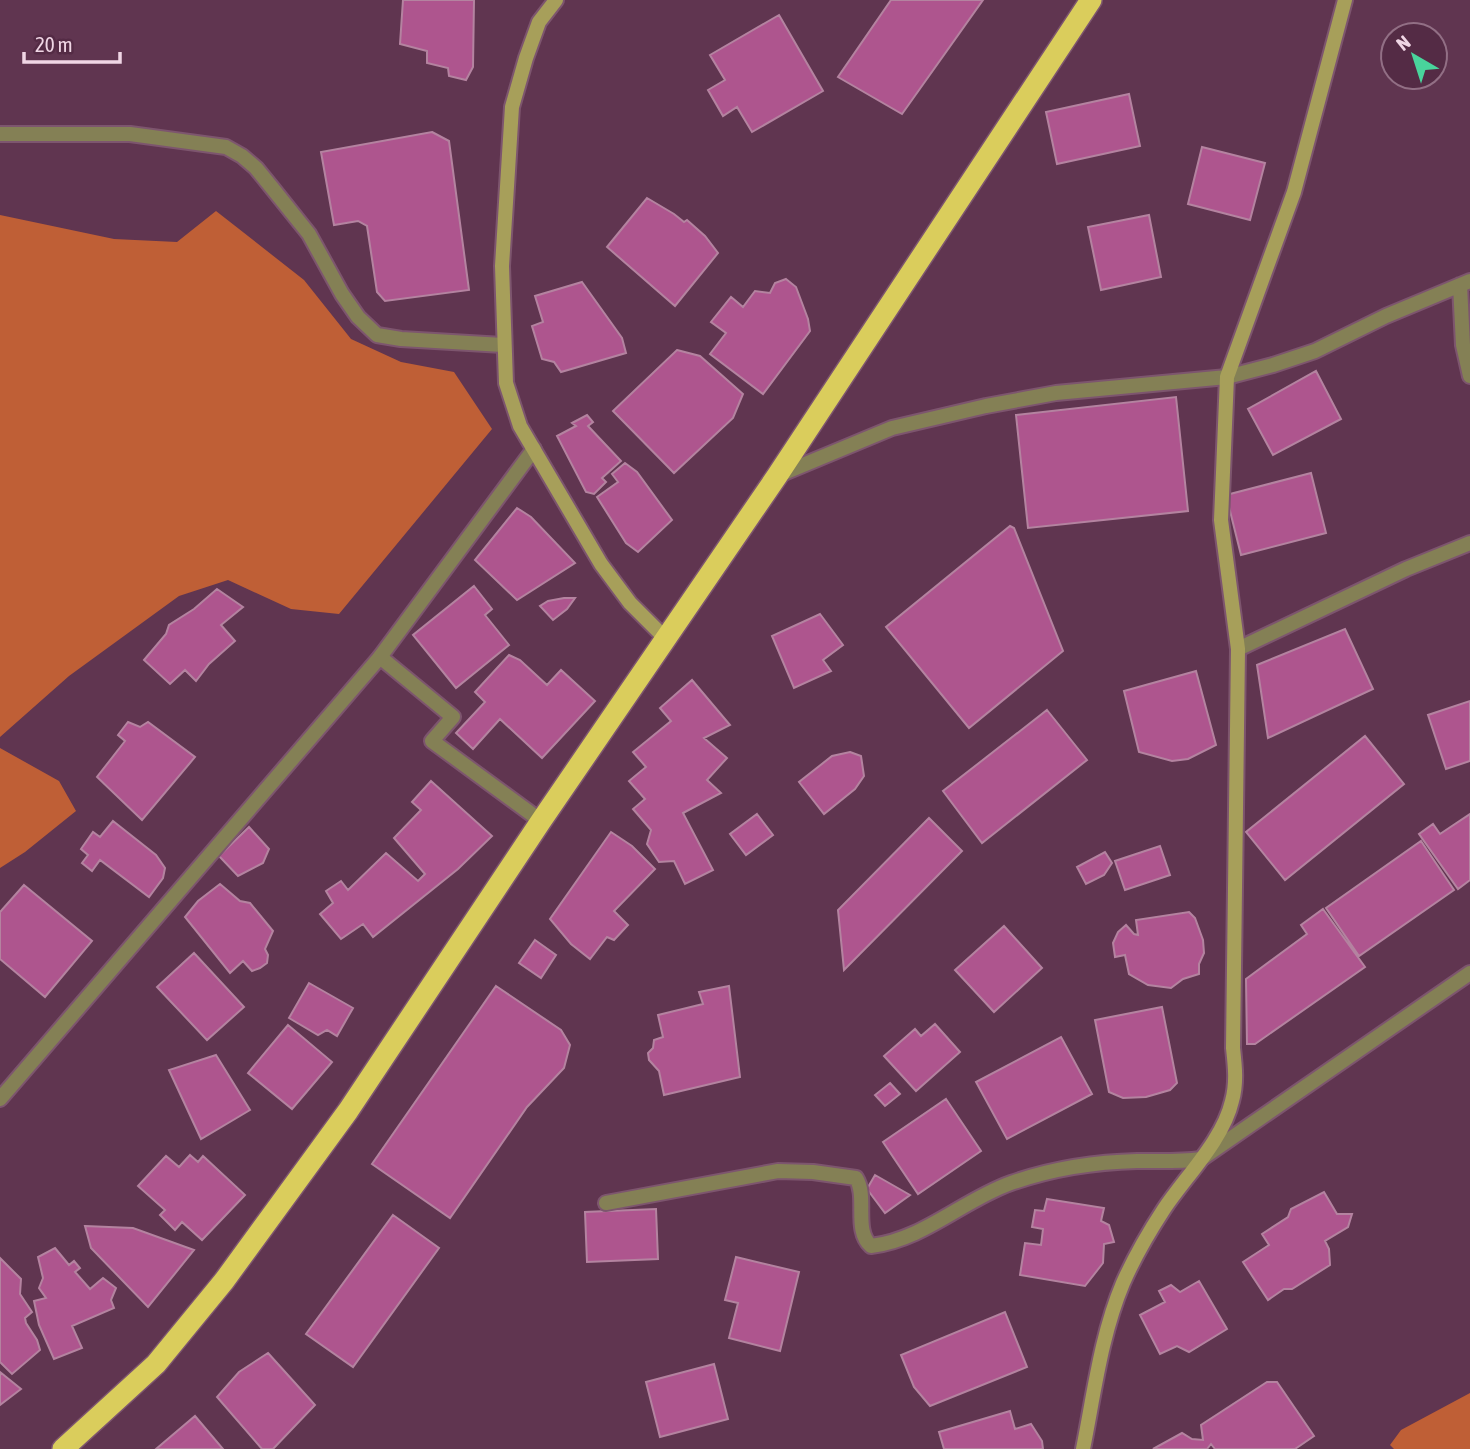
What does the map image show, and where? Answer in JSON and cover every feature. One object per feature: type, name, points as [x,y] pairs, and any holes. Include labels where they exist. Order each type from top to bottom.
[{"type":"highway","points":[[63,1449],[156,1364],[224,1281],[348,1111],[541,821],[777,476],[1091,0]]},
{"type":"street","points":[[556,0],[539,22],[512,107],[502,266],[506,383],[520,426],[601,564],[630,603],[665,638]]},
{"type":"street","points":[[1083,1449],[1104,1346],[1123,1284],[1165,1208],[1226,1121],[1232,1101],[1236,1078],[1233,1048],[1238,649],[1221,520],[1227,377],[1294,192],[1345,0]]},
{"type":"street","points":[[0,134],[130,134],[226,147],[256,168],[273,189],[309,234],[358,317],[377,335],[425,341],[503,345]]},
{"type":"street","points":[[777,476],[892,428],[986,406],[1056,393],[1227,377],[1273,365],[1315,351],[1386,316],[1465,283],[1463,345],[1470,376]]},
{"type":"street","points":[[0,1099],[380,657],[534,449]]},
{"type":"street","points":[[1238,649],[1406,569],[1470,543]]},
{"type":"street","points":[[380,657],[453,717],[432,741],[541,821]]},
{"type":"street","points":[[606,1203],[779,1171],[842,1175],[856,1178],[860,1184],[863,1228],[867,1242],[871,1247],[882,1245],[941,1221],[981,1196],[1012,1183],[1092,1164],[1201,1159],[1470,973]]},
{"type":"shaded area","points":[[216,211],[304,280],[351,339],[401,362],[454,372],[492,429],[339,614],[291,609],[228,580],[179,596],[69,676],[0,737],[0,215],[114,239],[177,242]]},
{"type":"shaded area","points":[[0,748],[59,781],[76,811],[25,852],[0,868]]},
{"type":"shaded area","points":[[1470,1393],[1470,1449],[1394,1449],[1390,1445],[1401,1430]]},
{"type":"building","points":[[403,0],[474,0],[473,67],[466,80],[449,76],[448,68],[427,63],[427,51],[400,44]]},
{"type":"building","points":[[891,0],[983,0],[902,114],[838,77]]},
{"type":"building","points":[[779,15],[823,91],[752,132],[737,107],[723,116],[708,90],[725,80],[710,55]]},
{"type":"building","points":[[1129,94],[1140,146],[1057,164],[1046,112]]},
{"type":"building","points":[[432,132],[449,141],[469,290],[385,301],[377,292],[367,226],[358,221],[334,225],[321,152]]},
{"type":"building","points":[[1202,147],[1265,163],[1250,220],[1188,204]]},
{"type":"building","points":[[647,198],[684,222],[687,220],[705,236],[718,253],[675,306],[607,247]]},
{"type":"building","points":[[1149,215],[1161,277],[1101,290],[1088,227]]},
{"type":"building","points":[[786,279],[796,287],[810,331],[763,394],[710,354],[726,333],[711,322],[731,297],[743,307],[755,291],[770,293],[775,283]]},
{"type":"building","points":[[582,282],[622,338],[626,353],[561,372],[554,362],[542,359],[532,326],[543,322],[535,296]]},
{"type":"building","points":[[677,350],[700,356],[743,394],[733,418],[674,473],[613,411]]},
{"type":"building","points":[[1316,371],[1341,419],[1273,455],[1248,409]]},
{"type":"building","points":[[1176,397],[1188,511],[1028,528],[1016,415]]},
{"type":"building","points":[[587,415],[593,422],[588,426],[621,461],[602,478],[606,482],[594,494],[586,492],[557,436],[576,426],[572,423]]},
{"type":"building","points":[[625,463],[637,472],[672,520],[638,552],[626,543],[597,497],[618,482],[612,474]]},
{"type":"building","points":[[1311,473],[1326,533],[1241,555],[1226,495]]},
{"type":"building","points":[[517,508],[531,517],[575,563],[517,600],[475,560]]},
{"type":"building","points":[[1010,526],[1014,528],[1063,651],[969,728],[886,627]]},
{"type":"building","points":[[474,586],[492,609],[485,615],[509,645],[456,688],[413,635]]},
{"type":"building","points":[[217,589],[243,607],[221,625],[235,641],[209,664],[196,681],[185,670],[170,684],[144,660],[166,634],[169,625],[194,609]]},
{"type":"building","points":[[575,598],[567,609],[553,620],[540,606],[548,601]]},
{"type":"building","points":[[820,614],[843,645],[823,660],[831,671],[794,688],[772,636]]},
{"type":"building","points":[[1345,629],[1373,689],[1268,738],[1257,665]]},
{"type":"building","points":[[509,655],[520,660],[547,685],[561,670],[595,701],[542,758],[500,719],[473,749],[456,733],[485,702],[475,692]]},
{"type":"building","points":[[1196,671],[1216,745],[1188,759],[1172,761],[1139,752],[1124,691]]},
{"type":"building","points":[[692,680],[730,725],[704,738],[727,758],[707,780],[721,793],[683,813],[713,870],[685,884],[674,861],[659,862],[647,844],[651,830],[633,809],[645,799],[629,781],[646,767],[633,752],[671,721],[660,708]]},
{"type":"building","points":[[1470,701],[1470,761],[1446,769],[1428,715]]},
{"type":"building","points":[[1047,710],[1087,760],[982,843],[943,791]]},
{"type":"building","points":[[128,722],[140,727],[148,722],[195,757],[142,820],[97,777],[125,741],[118,735]]},
{"type":"building","points":[[1365,736],[1404,784],[1285,880],[1246,832]]},
{"type":"building","points":[[850,752],[861,756],[864,776],[855,789],[824,814],[799,782],[832,756]]},
{"type":"building","points":[[431,781],[492,836],[458,869],[373,937],[363,924],[341,939],[320,914],[333,903],[326,891],[341,881],[348,890],[386,853],[418,881],[425,874],[394,838],[421,810],[412,802]]},
{"type":"building","points":[[757,814],[773,835],[746,855],[730,834]]},
{"type":"building","points":[[1470,814],[1470,880],[1458,889],[1419,834],[1433,824],[1440,834]]},
{"type":"building","points":[[929,818],[962,851],[844,970],[838,910]]},
{"type":"building","points":[[113,821],[156,855],[165,868],[163,878],[149,897],[100,860],[92,871],[82,863],[88,855],[81,849],[93,832],[100,837]]},
{"type":"building","points":[[249,827],[269,849],[263,863],[238,876],[219,856]]},
{"type":"building","points":[[611,832],[632,846],[655,869],[614,911],[628,925],[614,940],[607,937],[590,959],[571,944],[550,919]]},
{"type":"building","points":[[1421,841],[1454,890],[1359,956],[1326,908]]},
{"type":"building","points":[[1160,846],[1170,875],[1125,890],[1115,861]]},
{"type":"building","points":[[1105,852],[1112,863],[1104,875],[1086,884],[1077,867]]},
{"type":"building","points":[[220,884],[240,901],[250,903],[273,931],[265,949],[268,955],[267,963],[260,968],[252,971],[243,961],[230,973],[185,917],[198,901]]},
{"type":"building","points":[[24,885],[92,941],[45,997],[0,959],[0,912]]},
{"type":"building","points":[[1323,909],[1365,967],[1255,1044],[1247,1044],[1246,979],[1307,934],[1301,925]]},
{"type":"building","points":[[1189,912],[1195,918],[1203,940],[1204,953],[1199,964],[1199,974],[1183,979],[1171,988],[1148,985],[1129,974],[1125,955],[1115,957],[1113,943],[1118,932],[1126,925],[1138,935],[1136,920]]},
{"type":"building","points":[[1004,926],[1042,968],[994,1012],[955,970]]},
{"type":"building","points":[[535,940],[556,955],[541,978],[519,963]]},
{"type":"building","points":[[194,953],[244,1007],[207,1040],[157,987]]},
{"type":"building","points":[[309,983],[353,1008],[337,1036],[327,1030],[318,1035],[289,1018]]},
{"type":"building","points":[[496,986],[561,1030],[570,1045],[564,1068],[527,1107],[450,1218],[372,1164]]},
{"type":"building","points":[[729,986],[740,1077],[664,1095],[659,1071],[649,1060],[648,1053],[653,1048],[654,1040],[663,1037],[658,1015],[703,1004],[699,992]]},
{"type":"building","points":[[1162,1007],[1177,1083],[1170,1090],[1146,1097],[1123,1098],[1109,1092],[1095,1020]]},
{"type":"building","points":[[935,1024],[960,1052],[916,1091],[884,1056],[915,1029],[921,1036]]},
{"type":"building","points":[[288,1025],[332,1062],[292,1109],[248,1073]]},
{"type":"building","points":[[1061,1037],[1092,1094],[1007,1139],[976,1082]]},
{"type":"building","points":[[216,1055],[250,1110],[201,1139],[169,1070]]},
{"type":"building","points":[[890,1083],[900,1094],[885,1106],[875,1095]]},
{"type":"building","points":[[946,1099],[981,1151],[918,1194],[883,1142]]},
{"type":"building","points":[[190,1155],[198,1162],[203,1156],[245,1195],[202,1240],[182,1222],[175,1230],[160,1215],[165,1210],[138,1186],[166,1156],[179,1167]]},
{"type":"building","points":[[875,1175],[910,1195],[885,1213],[867,1189]]},
{"type":"building","points":[[1324,1192],[1337,1214],[1352,1214],[1348,1227],[1325,1241],[1329,1249],[1330,1265],[1292,1289],[1284,1289],[1268,1300],[1243,1262],[1269,1245],[1262,1234],[1288,1217],[1291,1209]]},
{"type":"building","points":[[1047,1199],[1104,1208],[1101,1221],[1109,1225],[1114,1242],[1104,1244],[1103,1263],[1085,1286],[1020,1275],[1025,1243],[1041,1245],[1043,1229],[1032,1227],[1035,1210],[1044,1211]]},
{"type":"building","points":[[656,1209],[658,1259],[587,1262],[585,1212]]},
{"type":"building","points":[[393,1215],[439,1248],[353,1367],[306,1334]]},
{"type":"building","points":[[85,1226],[133,1228],[194,1250],[148,1307],[91,1248]]},
{"type":"building","points":[[55,1248],[69,1265],[74,1261],[80,1268],[75,1272],[90,1289],[103,1278],[116,1288],[111,1300],[114,1308],[72,1326],[82,1348],[54,1359],[39,1325],[34,1301],[46,1298],[39,1288],[43,1278],[38,1257]]},
{"type":"building","points":[[736,1257],[799,1272],[780,1351],[729,1338],[738,1303],[725,1300]]},
{"type":"building","points":[[0,1258],[21,1279],[20,1294],[32,1312],[25,1318],[26,1323],[40,1350],[12,1374],[0,1362]]},
{"type":"building","points":[[1199,1281],[1227,1329],[1189,1352],[1177,1346],[1160,1354],[1140,1315],[1165,1302],[1159,1291],[1171,1285],[1180,1292]]},
{"type":"building","points":[[1005,1312],[1027,1367],[930,1406],[914,1387],[901,1355]]},
{"type":"building","points":[[268,1353],[315,1405],[273,1449],[262,1449],[217,1397],[239,1372]]},
{"type":"building","points":[[714,1364],[728,1419],[660,1437],[646,1382]]},
{"type":"building","points":[[0,1372],[21,1389],[0,1405]]},
{"type":"building","points":[[1267,1382],[1277,1382],[1314,1436],[1295,1449],[1215,1449],[1211,1444],[1207,1449],[1153,1449],[1182,1433],[1192,1439],[1203,1440],[1201,1425]]},
{"type":"building","points":[[1010,1411],[1015,1429],[1031,1424],[1042,1441],[1043,1449],[944,1449],[939,1432]]},
{"type":"building","points":[[195,1416],[223,1449],[156,1449]]}]
